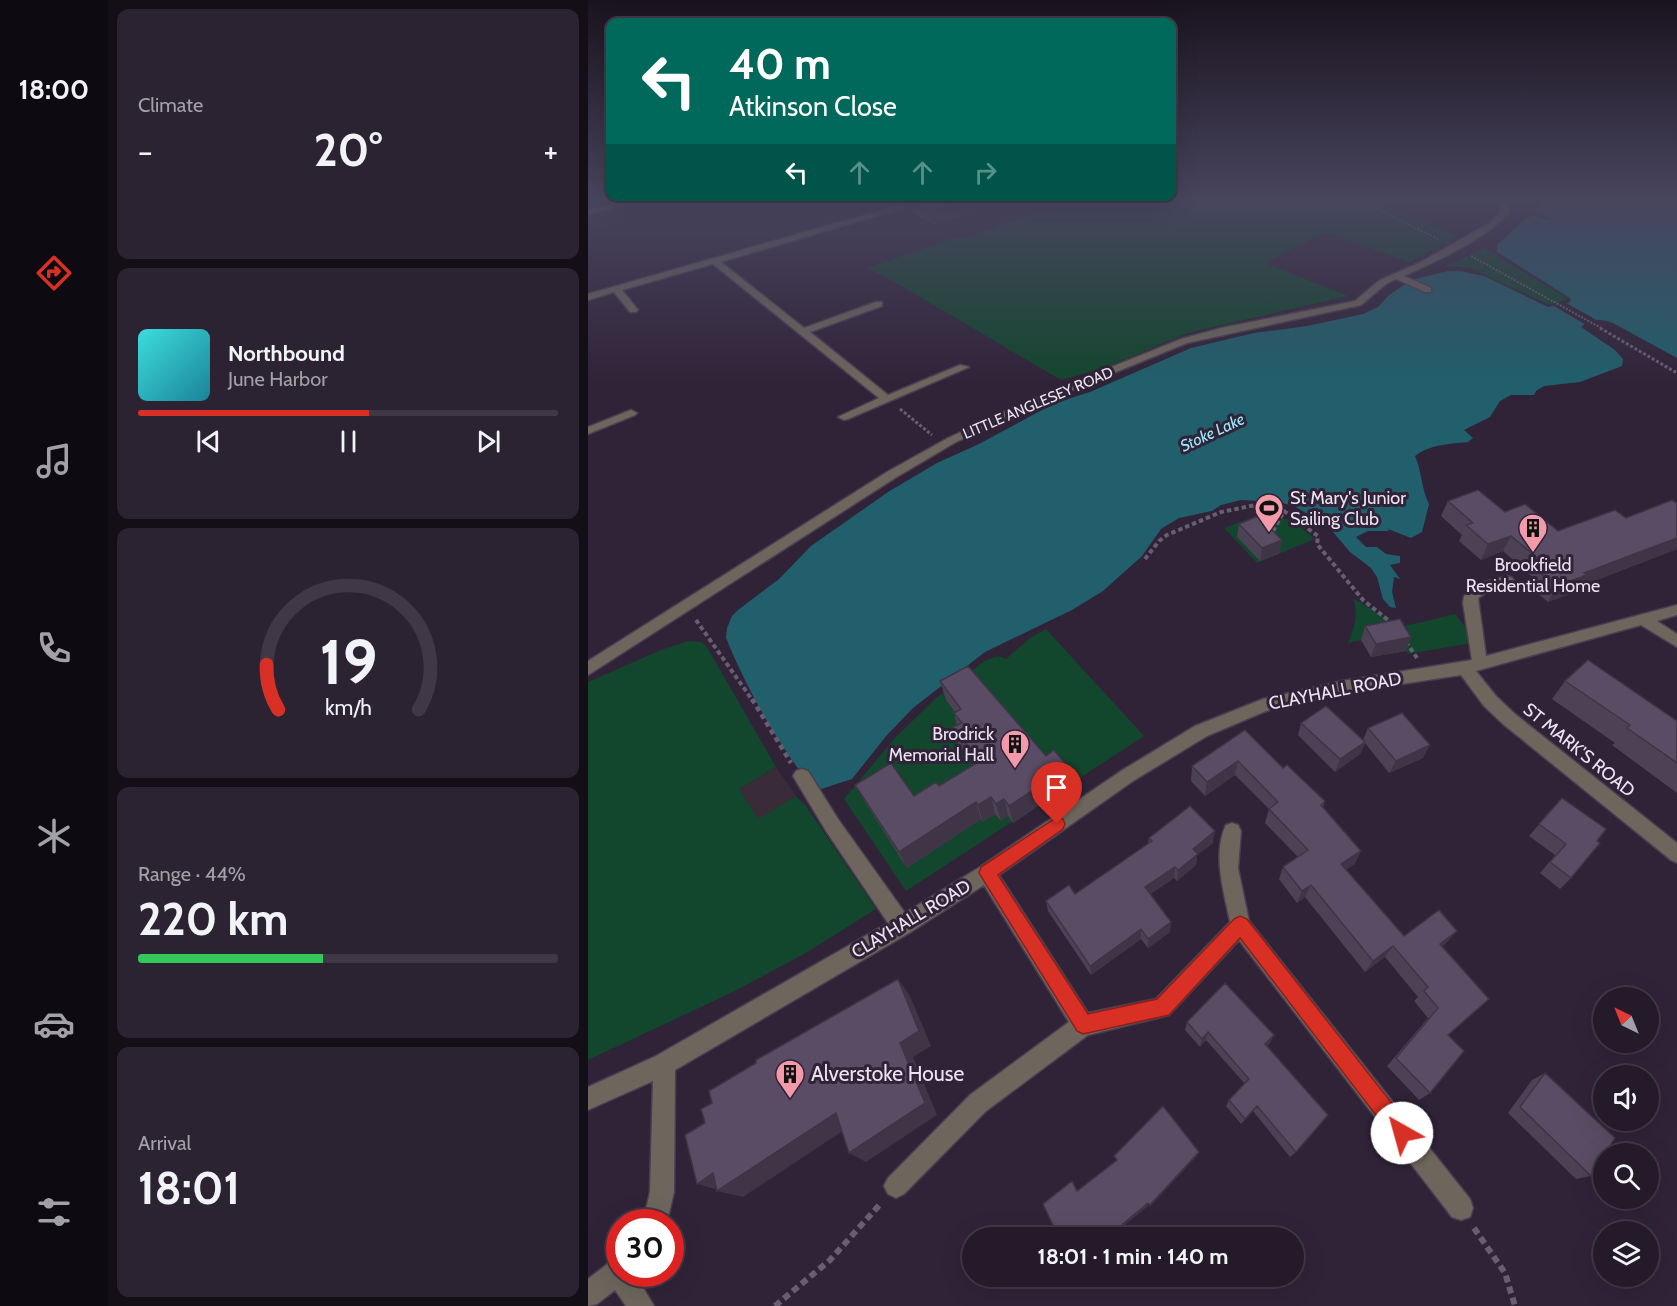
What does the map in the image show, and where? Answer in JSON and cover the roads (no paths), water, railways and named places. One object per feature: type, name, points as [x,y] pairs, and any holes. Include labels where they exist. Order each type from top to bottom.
[{"type":"street","points":[[588,297],[707,262]]},
{"type":"street","points":[[716,262],[887,399]]},
{"type":"street","name":"LITTLE ANGLESEY ROAD","points":[[588,669],[684,605],[944,444],[1029,404],[1184,341],[1221,331],[1352,305],[1362,300],[1379,284],[1427,262]]},
{"type":"street","points":[[1396,276],[1428,290]]},
{"type":"street","points":[[616,289],[633,310]]},
{"type":"street","points":[[801,332],[879,304]]},
{"type":"street","points":[[844,417],[964,367]]},
{"type":"street","points":[[588,431],[631,413]]},
{"type":"street","points":[[1472,666],[1471,596],[1482,588],[1507,581]]},
{"type":"street","name":"CLAYHALL ROAD","points":[[588,1099],[664,1064],[902,926],[987,873],[1127,776],[1201,731],[1263,705],[1342,687],[1472,666],[1677,610]]},
{"type":"street","points":[[1644,620],[1677,641]]},
{"type":"street","name":"ST MARK'S ROAD","points":[[1472,666],[1490,700],[1509,720],[1677,854]]},
{"type":"street","points":[[802,776],[832,825],[902,926]]},
{"type":"street","points":[[1232,831],[1229,868],[1240,925],[1461,1208]]},
{"type":"street","points":[[987,873],[1083,1024]]},
{"type":"street","points":[[896,1186],[978,1103],[1083,1024],[1162,1008],[1240,925]]},
{"type":"street","points":[[658,1209],[662,1192],[664,1064]]},
{"type":"street","points":[[588,1295],[606,1282]]},
{"type":"street","points":[[629,1287],[642,1306]]},
{"type":"water","name":"Stoke Lake","points":[[1513,262],[1677,262],[1677,358],[1613,323],[1601,320],[1589,322],[1581,327],[1615,350],[1623,359],[1622,366],[1580,382],[1544,386],[1534,395],[1511,395],[1500,401],[1490,417],[1464,430],[1473,438],[1468,442],[1434,447],[1415,456],[1429,504],[1422,532],[1411,538],[1388,529],[1389,531],[1368,531],[1356,537],[1366,547],[1377,547],[1386,554],[1400,556],[1400,563],[1390,565],[1400,579],[1394,577],[1392,592],[1396,608],[1390,607],[1383,599],[1377,577],[1371,568],[1350,552],[1328,526],[1294,506],[1278,502],[1241,500],[1221,505],[1212,511],[1179,518],[1161,529],[1142,556],[1103,591],[1072,610],[985,652],[913,708],[887,735],[852,779],[815,791],[765,718],[726,638],[732,616],[738,610],[779,579],[811,546],[888,492],[937,463],[979,444],[1055,403],[1090,392],[1191,348],[1254,333],[1307,326],[1363,314],[1378,307],[1389,295],[1411,280],[1448,271],[1484,276],[1548,307],[1569,303],[1571,299]]},
{"type":"place","name":"St Mary's Junior Sailing Club","points":[[1269,534]]},
{"type":"place","name":"Brookfield Residential Home","points":[[1533,554]]},
{"type":"place","name":"Brodrick Memorial Hall","points":[[1015,770]]},
{"type":"place","name":"Alverstoke House","points":[[790,1100]]}]
